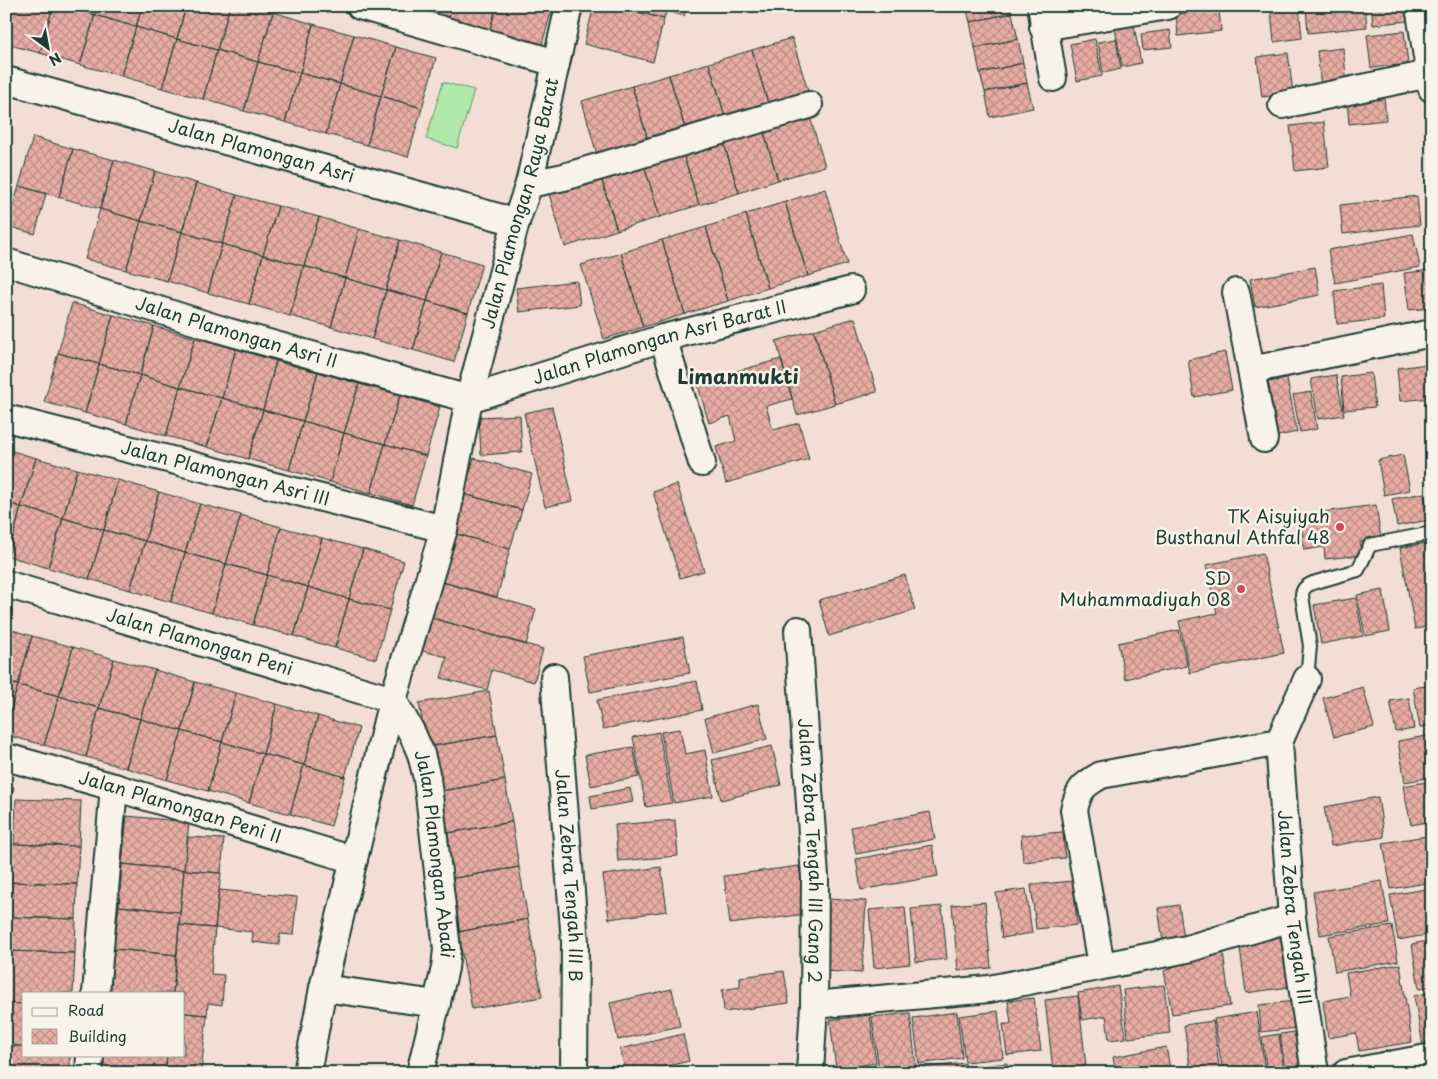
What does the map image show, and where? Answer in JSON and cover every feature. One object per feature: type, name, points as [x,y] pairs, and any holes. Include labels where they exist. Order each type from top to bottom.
[{"type":"street","points":[[360,6],[556,62]]},
{"type":"street","name":"Jalan Plamongan Raya Barat","points":[[469,399],[516,222],[529,184],[569,6]]},
{"type":"street","points":[[1053,78],[1042,16],[1168,6]]},
{"type":"street","points":[[1282,105],[1430,82],[1419,6]]},
{"type":"street","name":"Jalan Plamongan Asri","points":[[6,80],[516,222]]},
{"type":"street","points":[[529,184],[564,177],[809,105]]},
{"type":"street","name":"Jalan Plamongan Asri II","points":[[6,262],[229,332],[469,399]]},
{"type":"street","name":"Jalan Plamongan Asri Barat II","points":[[469,399],[663,338],[851,290]]},
{"type":"street","points":[[1236,292],[1264,439]]},
{"type":"street","points":[[1251,370],[1432,333]]},
{"type":"street","points":[[663,338],[702,463]]},
{"type":"street","points":[[307,1073],[323,988],[388,717],[444,529],[469,399]]},
{"type":"street","name":"Jalan Plamongan Asri III","points":[[6,418],[444,529]]},
{"type":"street","name":"Jalan Plamongan Peni","points":[[6,584],[393,700]]},
{"type":"street","name":"Jalan Zebra Tengah III Gang 2","points":[[798,630],[815,877],[814,1005],[810,1073]]},
{"type":"street","name":"Jalan Zebra Tengah III B","points":[[554,678],[575,942],[571,1072]]},
{"type":"street","points":[[1101,965],[1074,810],[1078,793],[1087,783],[1100,775],[1280,742],[1307,679]]},
{"type":"street","name":"Jalan Plamongan Abadi","points":[[393,700],[412,733],[421,754],[427,778],[447,949],[445,968],[420,1073]]},
{"type":"street","name":"Jalan Zebra Tengah III","points":[[1280,742],[1292,918],[1315,1073]]},
{"type":"street","name":"Jalan Plamongan Peni II","points":[[6,757],[114,787],[354,860]]},
{"type":"street","points":[[96,992],[114,787]]},
{"type":"street","points":[[814,1005],[989,988],[1043,979],[1101,965],[1187,949],[1292,918]]},
{"type":"street","points":[[323,988],[437,1004]]},
{"type":"street","points":[[89,1073],[90,1056]]},
{"type":"street","points":[[1346,1073],[1432,1057]]},
{"type":"lane","points":[[1307,679],[1310,646],[1302,596],[1304,589],[1310,584],[1358,570],[1370,546],[1432,533]]},
{"type":"green space","points":[[443,82],[474,90],[457,148],[426,139]]},
{"type":"building","points":[[9,6],[53,6],[40,53],[6,44],[6,16]]},
{"type":"building","points":[[53,6],[62,6],[95,15],[80,65],[40,53]]},
{"type":"building","points":[[62,6],[97,6],[95,15]]},
{"type":"building","points":[[97,6],[142,6],[136,27],[95,15]]},
{"type":"building","points":[[142,6],[186,6],[177,39],[136,27]]},
{"type":"building","points":[[186,6],[230,6],[217,50],[177,39]]},
{"type":"building","points":[[230,6],[251,6],[273,12],[258,62],[217,50]]},
{"type":"building","points":[[408,6],[452,6],[449,18]]},
{"type":"building","points":[[452,6],[497,6],[490,29],[449,18]]},
{"type":"building","points":[[497,6],[553,6],[542,44],[490,29]]},
{"type":"building","points":[[594,6],[616,6],[664,19],[653,62],[584,44]]},
{"type":"building","points":[[616,6],[668,6],[664,19]]},
{"type":"building","points":[[668,6],[686,6],[684,16],[666,11]]},
{"type":"building","points":[[966,6],[1011,6],[1012,13],[970,22]]},
{"type":"building","points":[[1365,6],[1367,27],[1308,33],[1306,7]]},
{"type":"building","points":[[1371,6],[1413,6],[1415,20],[1373,25]]},
{"type":"building","points":[[1299,7],[1302,38],[1274,42],[1271,11]]},
{"type":"building","points":[[1219,10],[1221,31],[1178,36],[1176,14]]},
{"type":"building","points":[[273,12],[313,24],[300,73],[258,62]]},
{"type":"building","points":[[1012,13],[1018,39],[975,48],[970,22]]},
{"type":"building","points":[[95,15],[136,27],[121,76],[80,65]]},
{"type":"building","points":[[1133,20],[1141,63],[1122,67],[1114,23]]},
{"type":"building","points":[[313,24],[354,35],[340,84],[300,73]]},
{"type":"building","points":[[136,27],[177,39],[162,88],[121,76]]},
{"type":"building","points":[[1170,30],[1172,47],[1143,50],[1141,34]]},
{"type":"building","points":[[1404,31],[1408,64],[1371,68],[1367,35]]},
{"type":"building","points":[[354,35],[396,47],[381,96],[340,84]]},
{"type":"building","points":[[792,38],[808,91],[768,103],[752,50]]},
{"type":"building","points":[[177,39],[217,50],[203,99],[162,88]]},
{"type":"building","points":[[1018,39],[1023,63],[980,73],[975,48]]},
{"type":"building","points":[[1095,39],[1102,76],[1077,81],[1070,44]]},
{"type":"building","points":[[1116,39],[1121,69],[1103,73],[1098,42]]},
{"type":"building","points":[[396,47],[436,58],[422,108],[381,96]]},
{"type":"building","points":[[1343,48],[1347,84],[1321,87],[1317,51]]},
{"type":"building","points":[[217,50],[258,62],[244,111],[203,99]]},
{"type":"building","points":[[752,50],[768,103],[725,116],[709,63]]},
{"type":"building","points":[[1288,53],[1293,93],[1262,97],[1257,57]]},
{"type":"building","points":[[258,62],[300,73],[285,122],[244,111]]},
{"type":"building","points":[[709,63],[725,116],[685,128],[669,75]]},
{"type":"building","points":[[1023,63],[1027,83],[985,92],[980,73]]},
{"type":"building","points":[[300,73],[340,84],[326,134],[285,122]]},
{"type":"building","points":[[669,75],[685,128],[648,140],[632,86]]},
{"type":"building","points":[[1027,83],[1033,108],[990,117],[985,92]]},
{"type":"building","points":[[340,84],[381,96],[367,145],[326,134]]},
{"type":"building","points":[[632,86],[648,140],[597,155],[582,101]]},
{"type":"building","points":[[1384,95],[1386,120],[1349,124],[1347,99]]},
{"type":"building","points":[[381,96],[422,108],[408,157],[367,145]]},
{"type":"building","points":[[809,114],[825,166],[778,180],[763,129]]},
{"type":"building","points":[[1324,122],[1329,167],[1295,171],[1290,126]]},
{"type":"building","points":[[763,129],[778,180],[739,193],[723,140]]},
{"type":"building","points":[[33,137],[73,149],[59,197],[19,186]]},
{"type":"building","points":[[723,140],[739,193],[699,205],[683,153]]},
{"type":"building","points":[[73,149],[114,160],[100,209],[59,197]]},
{"type":"building","points":[[683,153],[699,205],[660,217],[644,165]]},
{"type":"building","points":[[114,160],[155,171],[141,221],[100,209]]},
{"type":"building","points":[[644,165],[660,217],[617,230],[601,178]]},
{"type":"building","points":[[155,171],[196,183],[182,232],[141,221]]},
{"type":"building","points":[[601,178],[617,230],[565,247],[549,194]]},
{"type":"building","points":[[196,183],[237,195],[222,244],[182,232]]},
{"type":"building","points":[[19,186],[46,194],[35,234],[7,226]]},
{"type":"building","points":[[825,189],[847,264],[808,276],[785,202]]},
{"type":"building","points":[[237,195],[278,206],[263,255],[222,244]]},
{"type":"building","points":[[1417,196],[1420,225],[1343,234],[1340,205]]},
{"type":"building","points":[[785,202],[808,276],[768,288],[746,214]]},
{"type":"building","points":[[278,206],[319,217],[304,266],[263,255]]},
{"type":"building","points":[[100,209],[141,221],[126,270],[85,259]]},
{"type":"building","points":[[746,214],[768,288],[728,301],[706,227]]},
{"type":"building","points":[[319,217],[359,229],[345,278],[304,266]]},
{"type":"building","points":[[141,221],[182,232],[167,281],[126,270]]},
{"type":"building","points":[[706,227],[728,301],[685,314],[662,240]]},
{"type":"building","points":[[359,229],[400,240],[386,290],[345,278]]},
{"type":"building","points":[[182,232],[222,244],[208,293],[167,281]]},
{"type":"building","points":[[1413,234],[1420,267],[1335,283],[1328,250]]},
{"type":"building","points":[[400,240],[441,252],[427,301],[386,290]]},
{"type":"building","points":[[662,240],[685,314],[643,327],[621,253]]},
{"type":"building","points":[[222,244],[263,255],[249,304],[208,293]]},
{"type":"building","points":[[441,252],[482,264],[468,313],[427,301]]},
{"type":"building","points":[[621,253],[643,327],[604,339],[581,265]]},
{"type":"building","points":[[263,255],[304,266],[290,316],[249,304]]},
{"type":"building","points":[[304,266],[345,278],[331,327],[290,316]]},
{"type":"building","points":[[1315,267],[1320,295],[1255,307],[1250,279]]},
{"type":"building","points":[[1432,270],[1432,308],[1409,310],[1404,273]]},
{"type":"building","points":[[345,278],[386,290],[372,339],[331,327]]},
{"type":"building","points":[[577,281],[580,305],[519,312],[516,288]]},
{"type":"building","points":[[1381,285],[1384,319],[1337,324],[1334,291]]},
{"type":"building","points":[[386,290],[427,301],[413,350],[372,339]]},
{"type":"building","points":[[427,301],[468,313],[454,362],[413,350]]},
{"type":"building","points":[[72,303],[113,315],[99,364],[58,353]]},
{"type":"building","points":[[113,315],[154,326],[140,375],[99,364]]},
{"type":"building","points":[[855,318],[877,392],[835,404],[814,330]]},
{"type":"building","points":[[154,326],[195,338],[180,387],[140,375]]},
{"type":"building","points":[[814,330],[835,404],[797,415],[776,341]]},
{"type":"building","points":[[195,338],[236,349],[222,398],[180,387]]},
{"type":"building","points":[[236,349],[276,361],[263,410],[222,398]]},
{"type":"building","points":[[1225,352],[1232,390],[1194,397],[1188,360]]},
{"type":"building","points":[[58,353],[99,364],[85,413],[44,402]]},
{"type":"building","points":[[781,359],[792,399],[766,406],[773,430],[799,423],[809,459],[726,483],[716,447],[736,441],[730,416],[709,423],[697,382]]},
{"type":"building","points":[[276,361],[318,372],[303,421],[263,410]]},
{"type":"building","points":[[99,364],[140,375],[126,424],[85,413]]},
{"type":"building","points":[[1428,364],[1431,398],[1400,401],[1397,368]]},
{"type":"building","points":[[318,372],[359,384],[344,433],[303,421]]},
{"type":"building","points":[[1371,373],[1375,407],[1344,410],[1341,377]]},
{"type":"building","points":[[140,375],[180,387],[166,436],[126,424]]},
{"type":"building","points":[[1336,375],[1344,415],[1318,419],[1311,379]]},
{"type":"building","points":[[1287,379],[1297,432],[1278,436],[1268,382]]},
{"type":"building","points":[[359,384],[400,395],[385,444],[344,433]]},
{"type":"building","points":[[180,387],[222,398],[207,447],[166,436]]},
{"type":"building","points":[[1311,392],[1317,429],[1300,432],[1293,395]]},
{"type":"building","points":[[400,395],[440,407],[426,456],[385,444]]},
{"type":"building","points":[[222,398],[263,410],[248,459],[207,447]]},
{"type":"building","points":[[552,407],[573,501],[545,507],[524,413]]},
{"type":"building","points":[[263,410],[303,421],[289,470],[248,459]]},
{"type":"building","points":[[520,415],[522,452],[481,455],[479,417]]},
{"type":"building","points":[[303,421],[344,433],[330,482],[289,470]]},
{"type":"building","points":[[344,433],[385,444],[371,493],[330,482]]},
{"type":"building","points":[[385,444],[426,456],[412,505],[371,493]]},
{"type":"building","points":[[6,449],[36,458],[21,507],[6,502]]},
{"type":"building","points":[[1403,455],[1410,490],[1384,495],[1378,460]]},
{"type":"building","points":[[36,458],[77,469],[63,518],[21,507]]},
{"type":"building","points":[[474,458],[532,474],[522,510],[464,494]]},
{"type":"building","points":[[77,469],[118,480],[104,530],[63,518]]},
{"type":"building","points":[[118,480],[159,492],[145,541],[104,530]]},
{"type":"building","points":[[677,484],[704,571],[680,578],[653,492]]},
{"type":"building","points":[[159,492],[200,504],[185,553],[145,541]]},
{"type":"building","points":[[1424,493],[1429,520],[1397,526],[1392,499]]},
{"type":"building","points":[[464,494],[522,510],[510,549],[453,533]]},
{"type":"building","points":[[6,502],[21,507],[8,556],[6,555]]},
{"type":"building","points":[[200,504],[241,515],[226,564],[185,553]]},
{"type":"building","name":"TK Aisyiyah Busthanul Athfal 48","points":[[1376,505],[1381,539],[1360,542],[1362,555],[1325,559],[1324,547],[1304,550],[1300,515]]},
{"type":"building","points":[[21,507],[63,518],[48,568],[8,556]]},
{"type":"building","points":[[241,515],[281,527],[267,575],[226,564]]},
{"type":"building","points":[[63,518],[104,530],[89,579],[48,568]]},
{"type":"building","points":[[281,527],[322,538],[308,587],[267,575]]},
{"type":"building","points":[[104,530],[145,541],[130,590],[89,579]]},
{"type":"building","points":[[453,533],[510,549],[497,597],[439,581]]},
{"type":"building","points":[[322,538],[363,549],[349,599],[308,587]]},
{"type":"building","points":[[145,541],[185,553],[171,602],[130,590]]},
{"type":"building","points":[[1432,542],[1432,626],[1415,629],[1400,548]]},
{"type":"building","points":[[363,549],[404,561],[390,610],[349,599]]},
{"type":"building","points":[[185,553],[226,564],[212,613],[171,602]]},
{"type":"building","name":"SD Muhammadiyah 08","points":[[1263,553],[1284,653],[1190,673],[1179,621],[1217,613],[1206,565]]},
{"type":"building","points":[[226,564],[267,575],[253,625],[212,613]]},
{"type":"building","points":[[267,575],[308,587],[294,636],[253,625]]},
{"type":"building","points":[[905,575],[915,610],[829,636],[819,600]]},
{"type":"building","points":[[439,581],[536,609],[526,645],[428,617]]},
{"type":"building","points":[[308,587],[349,599],[335,648],[294,636]]},
{"type":"building","points":[[1383,590],[1390,631],[1365,636],[1357,595]]},
{"type":"building","points":[[1356,598],[1363,636],[1321,644],[1314,605]]},
{"type":"building","points":[[349,599],[390,610],[376,659],[335,648]]},
{"type":"building","points":[[428,617],[543,649],[534,682],[492,670],[487,690],[441,678],[447,657],[419,650]]},
{"type":"building","points":[[6,628],[32,636],[18,685],[6,681]]},
{"type":"building","points":[[1179,630],[1187,666],[1125,679],[1118,643]]},
{"type":"building","points":[[32,636],[73,647],[59,696],[18,685]]},
{"type":"building","points":[[683,637],[690,673],[590,692],[583,656]]},
{"type":"building","points":[[73,647],[114,659],[99,708],[59,696]]},
{"type":"building","points":[[114,659],[155,670],[140,719],[99,708]]},
{"type":"building","points":[[155,670],[195,682],[182,731],[140,719]]},
{"type":"building","points":[[6,681],[18,685],[6,724]]},
{"type":"building","points":[[697,681],[702,710],[603,729],[597,700]]},
{"type":"building","points":[[195,682],[236,693],[222,742],[182,731]]},
{"type":"building","points":[[18,685],[59,696],[44,745],[6,735],[6,724]]},
{"type":"building","points":[[1432,685],[1432,725],[1420,728],[1413,688]]},
{"type":"building","points":[[1363,687],[1374,727],[1334,737],[1323,698]]},
{"type":"building","points":[[489,691],[497,735],[427,747],[419,703]]},
{"type":"building","points":[[236,693],[277,704],[263,754],[222,742]]},
{"type":"building","points":[[59,696],[99,708],[86,757],[44,745]]},
{"type":"building","points":[[1409,698],[1414,729],[1396,732],[1390,701]]},
{"type":"building","points":[[277,704],[318,716],[304,765],[263,754]]},
{"type":"building","points":[[758,704],[767,739],[714,753],[705,718]]},
{"type":"building","points":[[99,708],[140,719],[126,768],[86,757]]},
{"type":"building","points":[[318,716],[359,728],[345,777],[304,765]]},
{"type":"building","points":[[140,719],[182,731],[167,780],[126,768]]},
{"type":"building","points":[[680,729],[685,754],[705,750],[713,796],[674,803],[661,732]]},
{"type":"building","points":[[182,731],[222,742],[208,791],[167,780]]},
{"type":"building","points":[[659,732],[672,803],[646,807],[633,737]]},
{"type":"building","points":[[497,735],[505,780],[435,792],[427,747]]},
{"type":"building","points":[[1432,735],[1432,777],[1405,782],[1398,741]]},
{"type":"building","points":[[222,742],[263,754],[249,803],[208,791]]},
{"type":"building","points":[[772,746],[781,785],[721,800],[712,760]]},
{"type":"building","points":[[633,747],[639,777],[591,786],[585,755]]},
{"type":"building","points":[[263,754],[304,765],[290,814],[249,803]]},
{"type":"building","points":[[304,765],[345,777],[331,826],[290,814]]},
{"type":"building","points":[[505,780],[512,822],[442,834],[435,792]]},
{"type":"building","points":[[1432,781],[1432,821],[1411,825],[1403,786]]},
{"type":"building","points":[[6,785],[14,787],[6,817]]},
{"type":"building","points":[[630,788],[633,802],[592,809],[590,796]]},
{"type":"building","points":[[1378,797],[1384,837],[1331,846],[1324,807]]},
{"type":"building","points":[[16,799],[81,801],[79,846],[14,844]]},
{"type":"building","points":[[930,812],[935,839],[856,854],[851,827]]},
{"type":"building","points":[[127,816],[189,822],[184,870],[122,864]]},
{"type":"building","points":[[675,820],[678,856],[618,861],[615,825]]},
{"type":"building","points":[[512,822],[519,867],[449,879],[442,834]]},
{"type":"building","points":[[1063,832],[1065,858],[1023,862],[1021,835]]},
{"type":"building","points":[[1432,835],[1432,882],[1391,889],[1383,843]]},
{"type":"building","points":[[188,837],[224,839],[221,873],[184,870]]},
{"type":"building","points":[[6,844],[79,846],[77,884],[6,882]]},
{"type":"building","points":[[932,845],[938,876],[861,890],[856,859]]},
{"type":"building","points":[[122,864],[184,870],[180,912],[119,906]]},
{"type":"building","points":[[799,866],[806,914],[730,924],[724,876]]},
{"type":"building","points":[[519,867],[528,919],[458,932],[449,879]]},
{"type":"building","points":[[661,867],[667,911],[609,919],[603,875]]},
{"type":"building","points":[[184,870],[221,873],[215,928],[179,925]]},
{"type":"building","points":[[1073,881],[1077,925],[1036,929],[1031,885]]},
{"type":"building","points":[[1382,881],[1389,924],[1320,935],[1313,892]]},
{"type":"building","points":[[6,882],[77,884],[76,919],[6,917]]},
{"type":"building","points":[[1432,888],[1432,934],[1398,940],[1390,895]]},
{"type":"building","points":[[1026,889],[1032,933],[1002,938],[996,893]]},
{"type":"building","points":[[219,890],[297,897],[293,935],[280,934],[279,945],[252,942],[253,932],[215,928]]},
{"type":"building","points":[[827,899],[866,901],[862,973],[823,971]]},
{"type":"building","points":[[985,902],[991,968],[958,971],[952,905]]},
{"type":"building","points":[[1179,905],[1185,945],[1164,948],[1158,908]]},
{"type":"building","points":[[119,906],[180,912],[177,955],[114,949]]},
{"type":"building","points":[[942,906],[947,959],[916,962],[911,909]]},
{"type":"building","points":[[905,907],[910,964],[874,968],[869,910]]},
{"type":"building","points":[[6,917],[76,919],[75,953],[6,951]]},
{"type":"building","points":[[528,919],[542,997],[472,1009],[458,932]]},
{"type":"building","points":[[179,925],[215,928],[211,974],[224,975],[222,1005],[208,1003],[207,1015],[185,1013],[185,992],[173,992]]},
{"type":"building","points":[[1392,926],[1398,961],[1335,972],[1329,936]]},
{"type":"building","points":[[1281,934],[1289,987],[1246,993],[1239,940]]},
{"type":"building","points":[[1432,940],[1432,986],[1419,989],[1412,944]]},
{"type":"building","points":[[1222,944],[1230,1006],[1172,1014],[1164,971]]},
{"type":"building","points":[[114,949],[177,955],[173,992],[110,992]]},
{"type":"building","points":[[6,951],[75,953],[73,992],[22,992],[22,1004],[6,1003]]},
{"type":"building","points":[[1400,964],[1412,1042],[1359,1051],[1356,1033],[1328,1038],[1323,1001],[1350,996],[1346,973]]},
{"type":"building","points":[[784,971],[789,1003],[724,1012],[722,990],[740,987],[740,977]]},
{"type":"building","points":[[1164,985],[1170,1033],[1128,1038],[1123,990]]},
{"type":"building","points":[[1118,986],[1126,1038],[1109,1040],[1106,1016],[1082,1020],[1078,993]]},
{"type":"building","points":[[672,989],[680,1026],[618,1040],[610,1003]]},
{"type":"building","points":[[1432,992],[1432,1043],[1423,1045],[1414,996]]},
{"type":"building","points":[[1078,996],[1086,1066],[1053,1070],[1045,1000]]},
{"type":"building","points":[[1034,998],[1041,1051],[1007,1055],[1003,1024],[1011,1024],[1008,1001]]},
{"type":"building","points":[[1295,1001],[1297,1028],[1261,1032],[1259,1005]]},
{"type":"building","points":[[6,1003],[22,1004],[22,1046],[6,1046]]},
{"type":"building","points":[[998,1011],[1003,1058],[965,1062],[959,1016]]},
{"type":"building","points":[[957,1012],[962,1058],[919,1064],[913,1018]]},
{"type":"building","points":[[1257,1012],[1265,1070],[1249,1073],[1223,1073],[1214,1019]]},
{"type":"building","points":[[185,1013],[207,1015],[201,1073],[165,1073],[167,1056],[185,1056]]},
{"type":"building","points":[[910,1013],[916,1067],[879,1071],[872,1017]]},
{"type":"building","points":[[870,1015],[876,1063],[836,1069],[830,1020]]},
{"type":"building","points":[[1213,1021],[1220,1073],[1191,1073],[1184,1025]]},
{"type":"building","points":[[1302,1031],[1307,1066],[1285,1069],[1280,1034]]},
{"type":"building","points":[[683,1034],[689,1061],[639,1073],[626,1073],[620,1049]]},
{"type":"building","points":[[1279,1034],[1284,1073],[1267,1073],[1262,1037]]},
{"type":"building","points":[[6,1046],[22,1046],[22,1056],[70,1056],[70,1073],[6,1073]]},
{"type":"building","points":[[1166,1047],[1171,1073],[1116,1073],[1113,1057]]},
{"type":"building","points":[[104,1056],[167,1056],[165,1073],[103,1073]]},
{"type":"building","points":[[965,1063],[966,1073],[923,1073],[922,1068]]},
{"type":"building","points":[[1007,1063],[1008,1073],[969,1073],[968,1068]]},
{"type":"place","name":"TK Aisyiyah Busthanul Athfal 48","points":[[1340,527]]},
{"type":"place","name":"SD Muhammadiyah 08","points":[[1241,589]]},
{"type":"district","name":"Limanmukti","points":[[738,377]]}]
